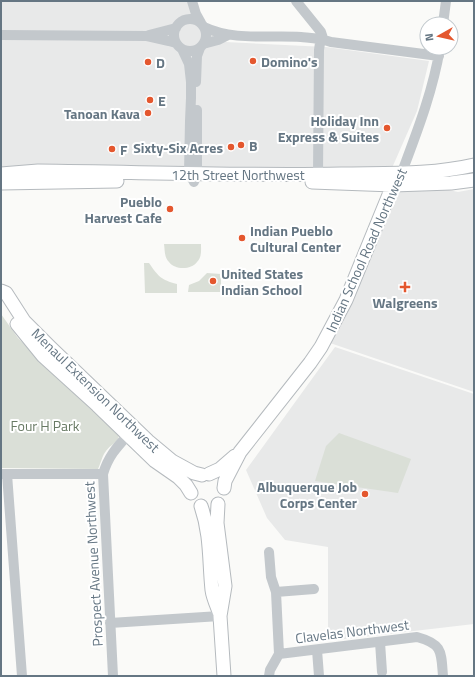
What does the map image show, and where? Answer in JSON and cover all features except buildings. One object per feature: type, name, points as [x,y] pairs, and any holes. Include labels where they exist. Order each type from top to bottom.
[{"type":"main road","name":"12th Street Northwest","points":[[1,183],[194,176],[402,172],[448,170],[474,165]]},
{"type":"main road","name":"12th Street Northwest","points":[[1,174],[38,171],[393,185],[450,183],[474,180]]},
{"type":"main road","name":"Indian School Road Northwest","points":[[224,488],[225,481],[240,452],[321,347],[346,300],[393,185],[402,172]]},
{"type":"main road","name":"Menaul Extension Northwest","points":[[1,291],[6,293],[24,321],[148,441],[172,461],[194,473],[205,475]]},
{"type":"main road","name":"Menaul Extension Northwest","points":[[1,301],[16,324],[44,356],[155,461],[178,477],[191,493]]},
{"type":"main road","name":"Indian School Road Northwest","points":[[205,475],[220,469],[240,452]]},
{"type":"main road","points":[[218,504],[210,507],[201,506],[195,502],[192,498],[191,488],[193,482],[197,478],[205,475],[214,476],[219,478],[224,488],[223,497],[218,504],[217,523],[225,586],[220,616],[224,676]]},
{"type":"main road","points":[[201,506],[208,530],[212,592],[220,616]]},
{"type":"street","points":[[188,1],[185,14],[174,33],[174,38],[189,64],[191,82],[190,121],[194,176]]},
{"type":"street","points":[[192,1],[206,36],[197,56],[196,63],[194,176]]},
{"type":"street","points":[[296,1],[321,32],[323,38],[319,50],[318,174]]},
{"type":"street","points":[[305,1],[311,20]]},
{"type":"street","points":[[444,16],[446,1]]},
{"type":"street","points":[[147,36],[179,25],[186,20],[191,19],[211,30],[228,35],[323,38],[331,42],[419,50]]},
{"type":"street","points":[[1,35],[147,36],[169,40],[191,51],[228,35]]},
{"type":"street","name":"Indian School Road Northwest","points":[[402,172],[421,122],[438,56]]},
{"type":"street","name":"Prospect Avenue Northwest","points":[[113,676],[103,474],[106,464],[114,451],[128,435]]},
{"type":"street","points":[[22,676],[4,474],[103,474]]},
{"type":"street","points":[[269,552],[271,576],[276,592],[279,654],[270,670],[269,676]]},
{"type":"street","points":[[276,592],[314,589]]},
{"type":"street","points":[[110,623],[220,616]]},
{"type":"street","name":"Clavelas Northwest","points":[[279,654],[417,637],[428,640],[438,647],[441,657],[443,676]]},
{"type":"street","points":[[380,642],[382,672]]},
{"type":"street","points":[[318,650],[319,676]]},
{"type":"shaded area","points":[[1,1],[189,1],[204,23],[225,42],[326,47],[429,61],[417,111],[392,168],[1,167]]},
{"type":"shaded area","points":[[440,188],[458,192],[474,189],[474,392],[330,343],[397,192],[400,190]]},
{"type":"shaded area","name":"Albuquerque Job Corps Center","points":[[335,347],[474,394],[474,624],[328,641],[328,547],[285,540],[267,518],[246,470]]},
{"type":"green space","points":[[164,244],[201,244],[200,258],[194,265],[187,268],[179,268],[172,265],[167,260]]},
{"type":"green space","points":[[144,263],[149,263],[163,279],[177,284],[177,293],[145,293]]},
{"type":"green space","points":[[207,273],[221,274],[221,292],[188,292],[189,285],[199,281]]},
{"type":"green space","name":"Four H Park","points":[[1,314],[18,338],[119,436],[105,453],[98,469],[1,468]]},
{"type":"green space","points":[[339,433],[411,459],[398,493],[315,481],[326,446]]},
{"type":"place","name":"Domino's","points":[[253,61]]},
{"type":"place","name":"D","points":[[148,62]]},
{"type":"place","name":"E","points":[[150,100]]},
{"type":"place","name":"Tanoan Kava","points":[[148,113]]},
{"type":"place","name":"Holiday Inn Express & Suites","points":[[387,128]]},
{"type":"place","name":"B","points":[[241,145]]},
{"type":"place","name":"Sixty-Six Acres","points":[[231,147]]},
{"type":"place","name":"F","points":[[112,149]]},
{"type":"place","name":"Pueblo Harvest Cafe","points":[[170,209]]},
{"type":"place","name":"Indian Pueblo Cultural Center","points":[[242,238]]},
{"type":"place","name":"United States Indian School","points":[[213,281]]},
{"type":"place","name":"Walgreens","points":[[405,287]]},
{"type":"place","name":"Albuquerque Job Corps Center","points":[[365,494]]}]
